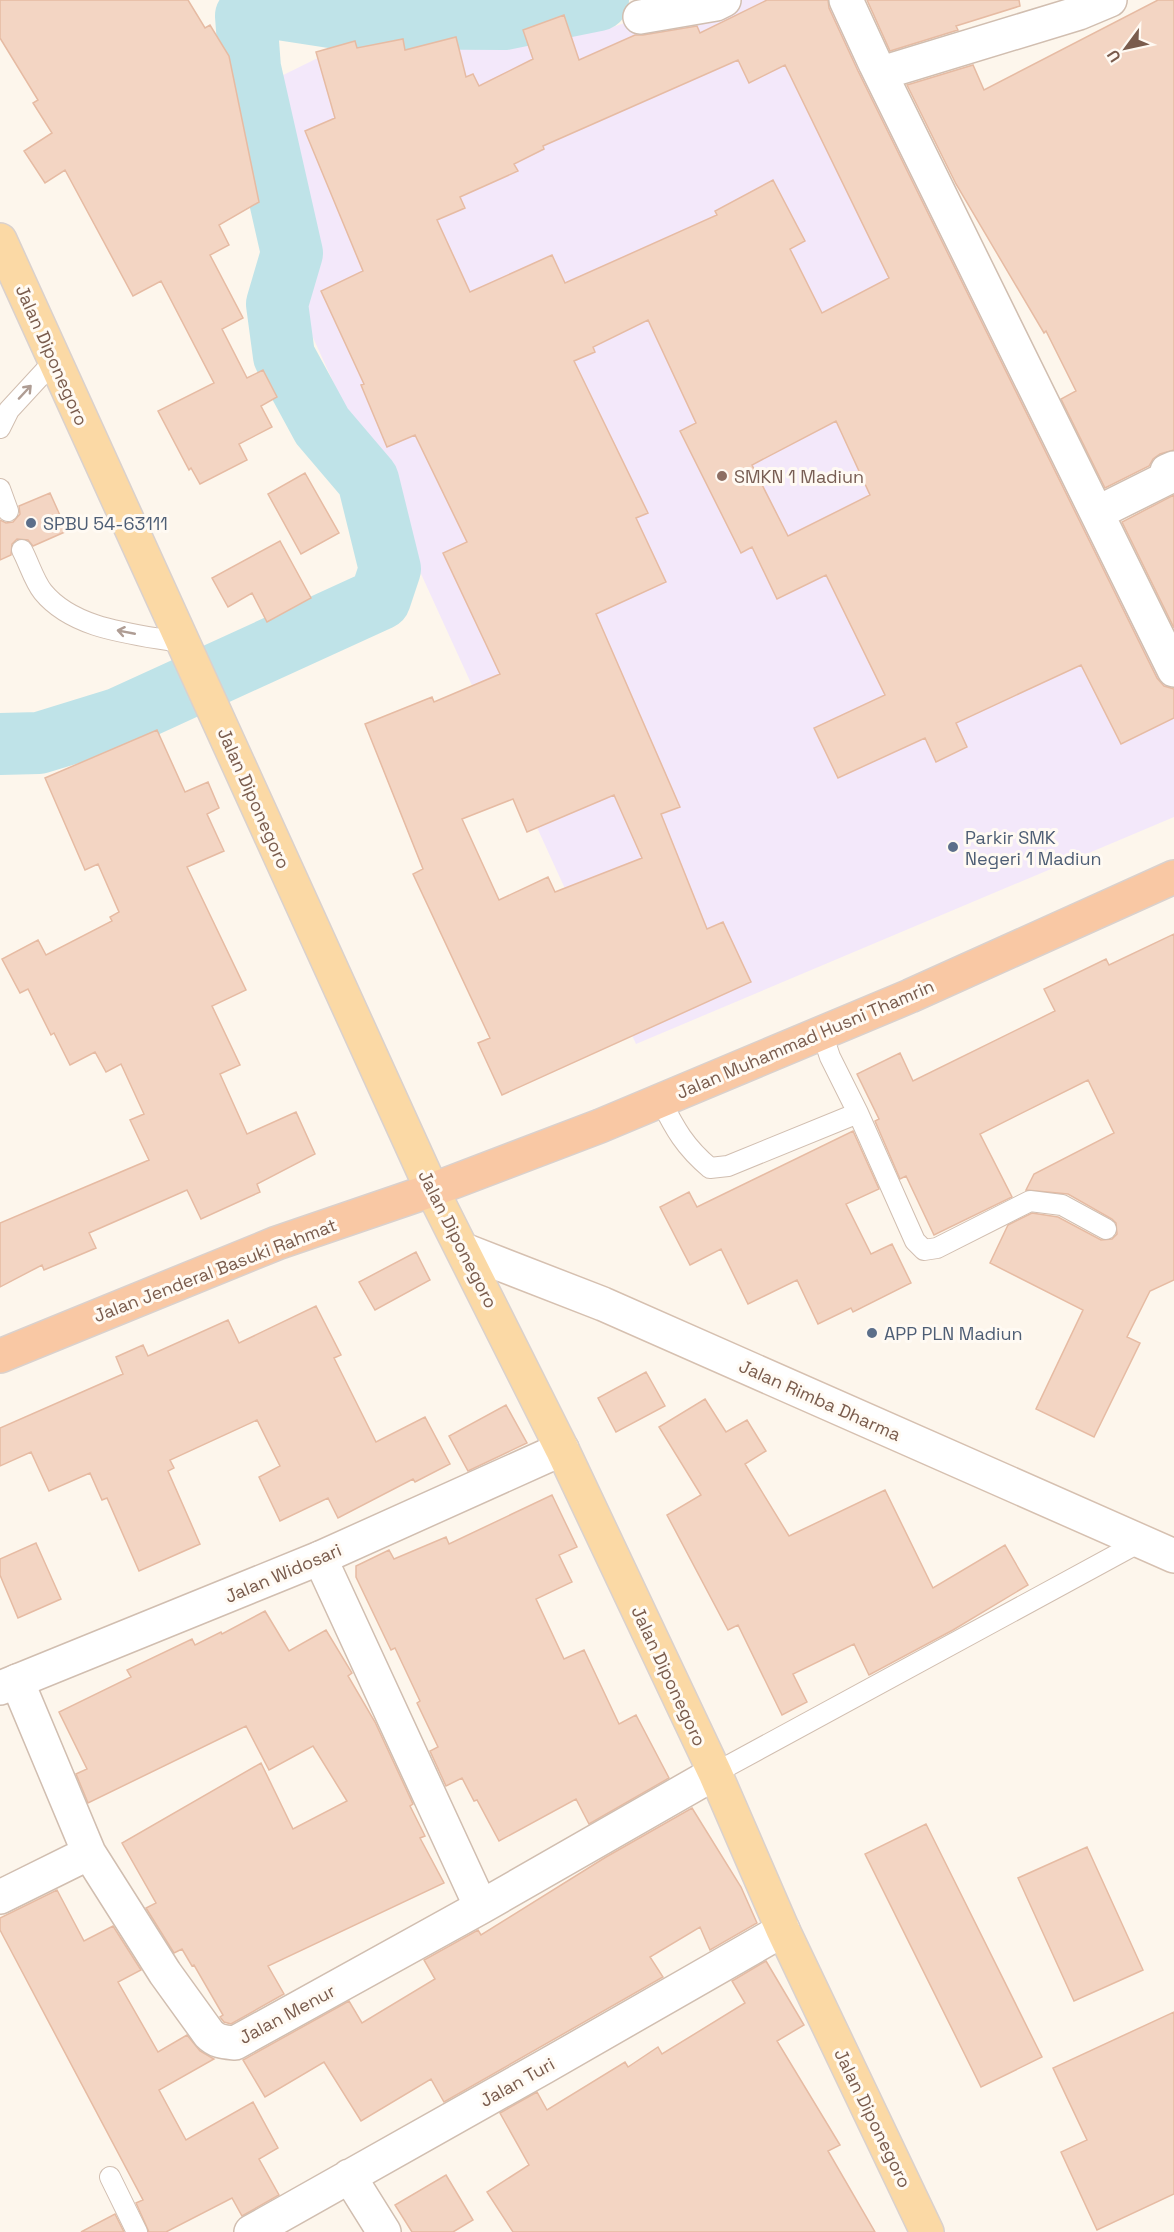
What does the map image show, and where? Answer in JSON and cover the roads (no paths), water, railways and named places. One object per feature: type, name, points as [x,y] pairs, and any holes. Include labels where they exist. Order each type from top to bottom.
[{"type":"highway","name":"Jalan Muhammad Husni Thamrin","points":[[432,1190],[661,1101],[921,991],[1174,877]]},
{"type":"highway","name":"Jalan Jenderal Basuki Rahmat","points":[[0,1356],[277,1243],[432,1190]]},
{"type":"main road","name":"Jalan Diponegoro","points":[[0,240],[432,1190],[562,1449],[715,1773],[783,1930],[927,2232]]},
{"type":"street","points":[[640,17],[716,4],[724,0]]},
{"type":"street","points":[[846,0],[1174,670]]},
{"type":"street","points":[[875,63],[879,70],[885,72],[1079,13],[1110,0]]},
{"type":"street","points":[[1097,513],[1169,477],[1167,471],[1174,468]]},
{"type":"street","name":"Jalan Rimba Dharma","points":[[464,1250],[603,1304],[1174,1556]]},
{"type":"street","name":"Jalan Widosari","points":[[8,1685],[320,1558],[562,1449]]},
{"type":"street","points":[[320,1558],[481,1906]]},
{"type":"street","name":"Jalan Menur","points":[[8,1685],[89,1853],[171,1982],[209,2034],[216,2041],[224,2042],[235,2043],[715,1773]]},
{"type":"street","points":[[0,1897],[89,1853]]},
{"type":"street","name":"Jalan Turi","points":[[265,2228],[349,2176],[783,1930]]},
{"type":"street","points":[[349,2176],[384,2232]]},
{"type":"lane","points":[[0,428],[9,410],[55,360]]},
{"type":"lane","points":[[0,489],[8,511]]},
{"type":"lane","points":[[22,550],[42,591],[62,610],[88,624],[184,645]]},
{"type":"lane","points":[[822,1033],[830,1056],[915,1241],[924,1250],[937,1248],[1030,1201],[1062,1204],[1106,1229]]},
{"type":"lane","points":[[661,1101],[677,1134],[710,1168],[728,1166],[858,1113]]},
{"type":"lane","points":[[715,1773],[1140,1542]]},
{"type":"lane","points":[[110,2177],[137,2232]]},
{"type":"waterway","points":[[0,744],[39,743],[120,718],[380,599],[390,569],[368,480],[322,426],[284,356],[277,304],[292,253],[250,68],[246,16],[273,8],[338,18],[504,19],[598,0]]},
{"type":"place","name":"SMKN 1 Madiun","points":[[722,476]]},
{"type":"place","name":"SPBU 54-63111","points":[[31,523]]},
{"type":"place","name":"Parkir SMK Negeri 1 Madiun","points":[[953,847]]},
{"type":"place","name":"APP PLN Madiun","points":[[872,1333]]}]
